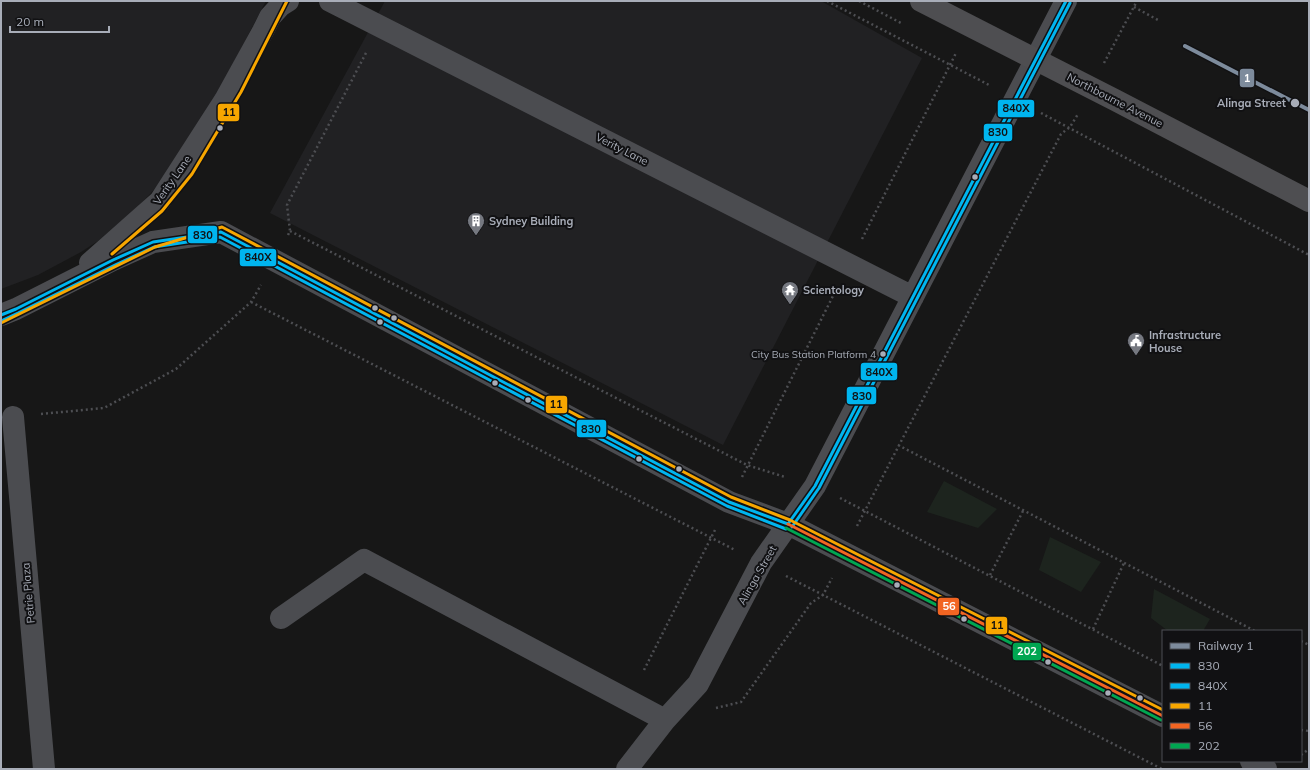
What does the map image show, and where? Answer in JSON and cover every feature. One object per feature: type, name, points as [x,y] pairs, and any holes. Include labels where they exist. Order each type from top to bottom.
[{"type":"highway","name":"Northbourne Avenue","points":[[921,1],[1309,201]]},
{"type":"street","name":"Verity Lane","points":[[1,301],[31,292],[92,262],[160,201],[225,100],[270,17],[280,6],[288,1]]},
{"type":"street","name":"Verity Lane","points":[[330,1],[913,297]]},
{"type":"street","name":"Alinga Street","points":[[627,769],[665,720],[698,684],[761,563],[815,486],[1066,1]]},
{"type":"street","points":[[1,329],[157,252],[221,232]]},
{"type":"street","points":[[1,315],[153,242],[221,232],[729,502],[788,524],[1162,715]]},
{"type":"street","name":"Petrie Plaza","points":[[13,417],[44,769]]},
{"type":"street","points":[[281,618],[364,560],[665,720]]},
{"type":"street","points":[[1253,762],[1266,769]]},
{"type":"path","points":[[827,1],[972,76]]},
{"type":"path","points":[[1104,64],[1137,1]]},
{"type":"path","points":[[1134,7],[1158,20]]},
{"type":"path","points":[[950,65],[956,52]]},
{"type":"path","points":[[1051,117],[1309,256]]},
{"type":"path","points":[[710,709],[740,702],[812,602],[824,595],[864,510],[1061,134],[1070,127],[1076,117]]},
{"type":"path","points":[[290,230],[747,466],[815,486],[1162,665]]},
{"type":"path","points":[[251,302],[1162,769]]},
{"type":"path","points":[[13,417],[104,408]]},
{"type":"path","points":[[898,445],[1253,630]]},
{"type":"path","points":[[644,670],[729,502]]},
{"type":"path","points":[[990,576],[1023,511]]},
{"type":"path","points":[[1093,629],[1124,563]]},
{"type":"shaded area","points":[[1,1],[266,1],[214,100],[166,176],[151,193],[135,210],[98,241],[81,252],[38,275],[1,289]]},
{"type":"shaded area","name":"Sydney Building","points":[[385,1],[821,1],[922,58],[723,445],[270,213]]},
{"type":"shaded area","points":[[944,481],[997,509],[978,528],[927,512]]},
{"type":"shaded area","points":[[1050,537],[1101,562],[1081,592],[1039,570]]},
{"type":"shaded area","points":[[1154,589],[1210,619],[1204,630],[1167,630],[1151,618]]},
{"type":"rail line","name":"1","points":[[1185,46],[1309,110]]},
{"type":"transit line","name":"11","points":[[112,254],[162,211],[192,174],[241,92],[287,1]]},
{"type":"transit line","name":"830","points":[[788,524],[815,486],[1066,1]]},
{"type":"transit line","name":"840X","points":[[792,527],[819,488],[1070,3]]},
{"type":"transit line","name":"11","points":[[1,323],[155,247],[222,227],[731,497],[790,520],[1162,709]]},
{"type":"transit line","name":"830","points":[[1,315],[153,242],[221,232],[729,502],[788,524]]},
{"type":"transit line","name":"840X","points":[[3,320],[154,247],[220,237],[727,506],[786,529]]},
{"type":"transit line","name":"56","points":[[788,524],[1162,715]]},
{"type":"transit line","name":"202","points":[[786,528],[1161,720]]},
{"type":"place","name":"Alinga Street","points":[[1295,103]]},
{"type":"place","name":"Sydney Building","points":[[476,236]]},
{"type":"place","name":"Scientology","points":[[790,305]]},
{"type":"place","name":"City Bus Station Platform 4","points":[[883,354]]},
{"type":"place","name":"Infrastructure House","points":[[1136,356]]}]
